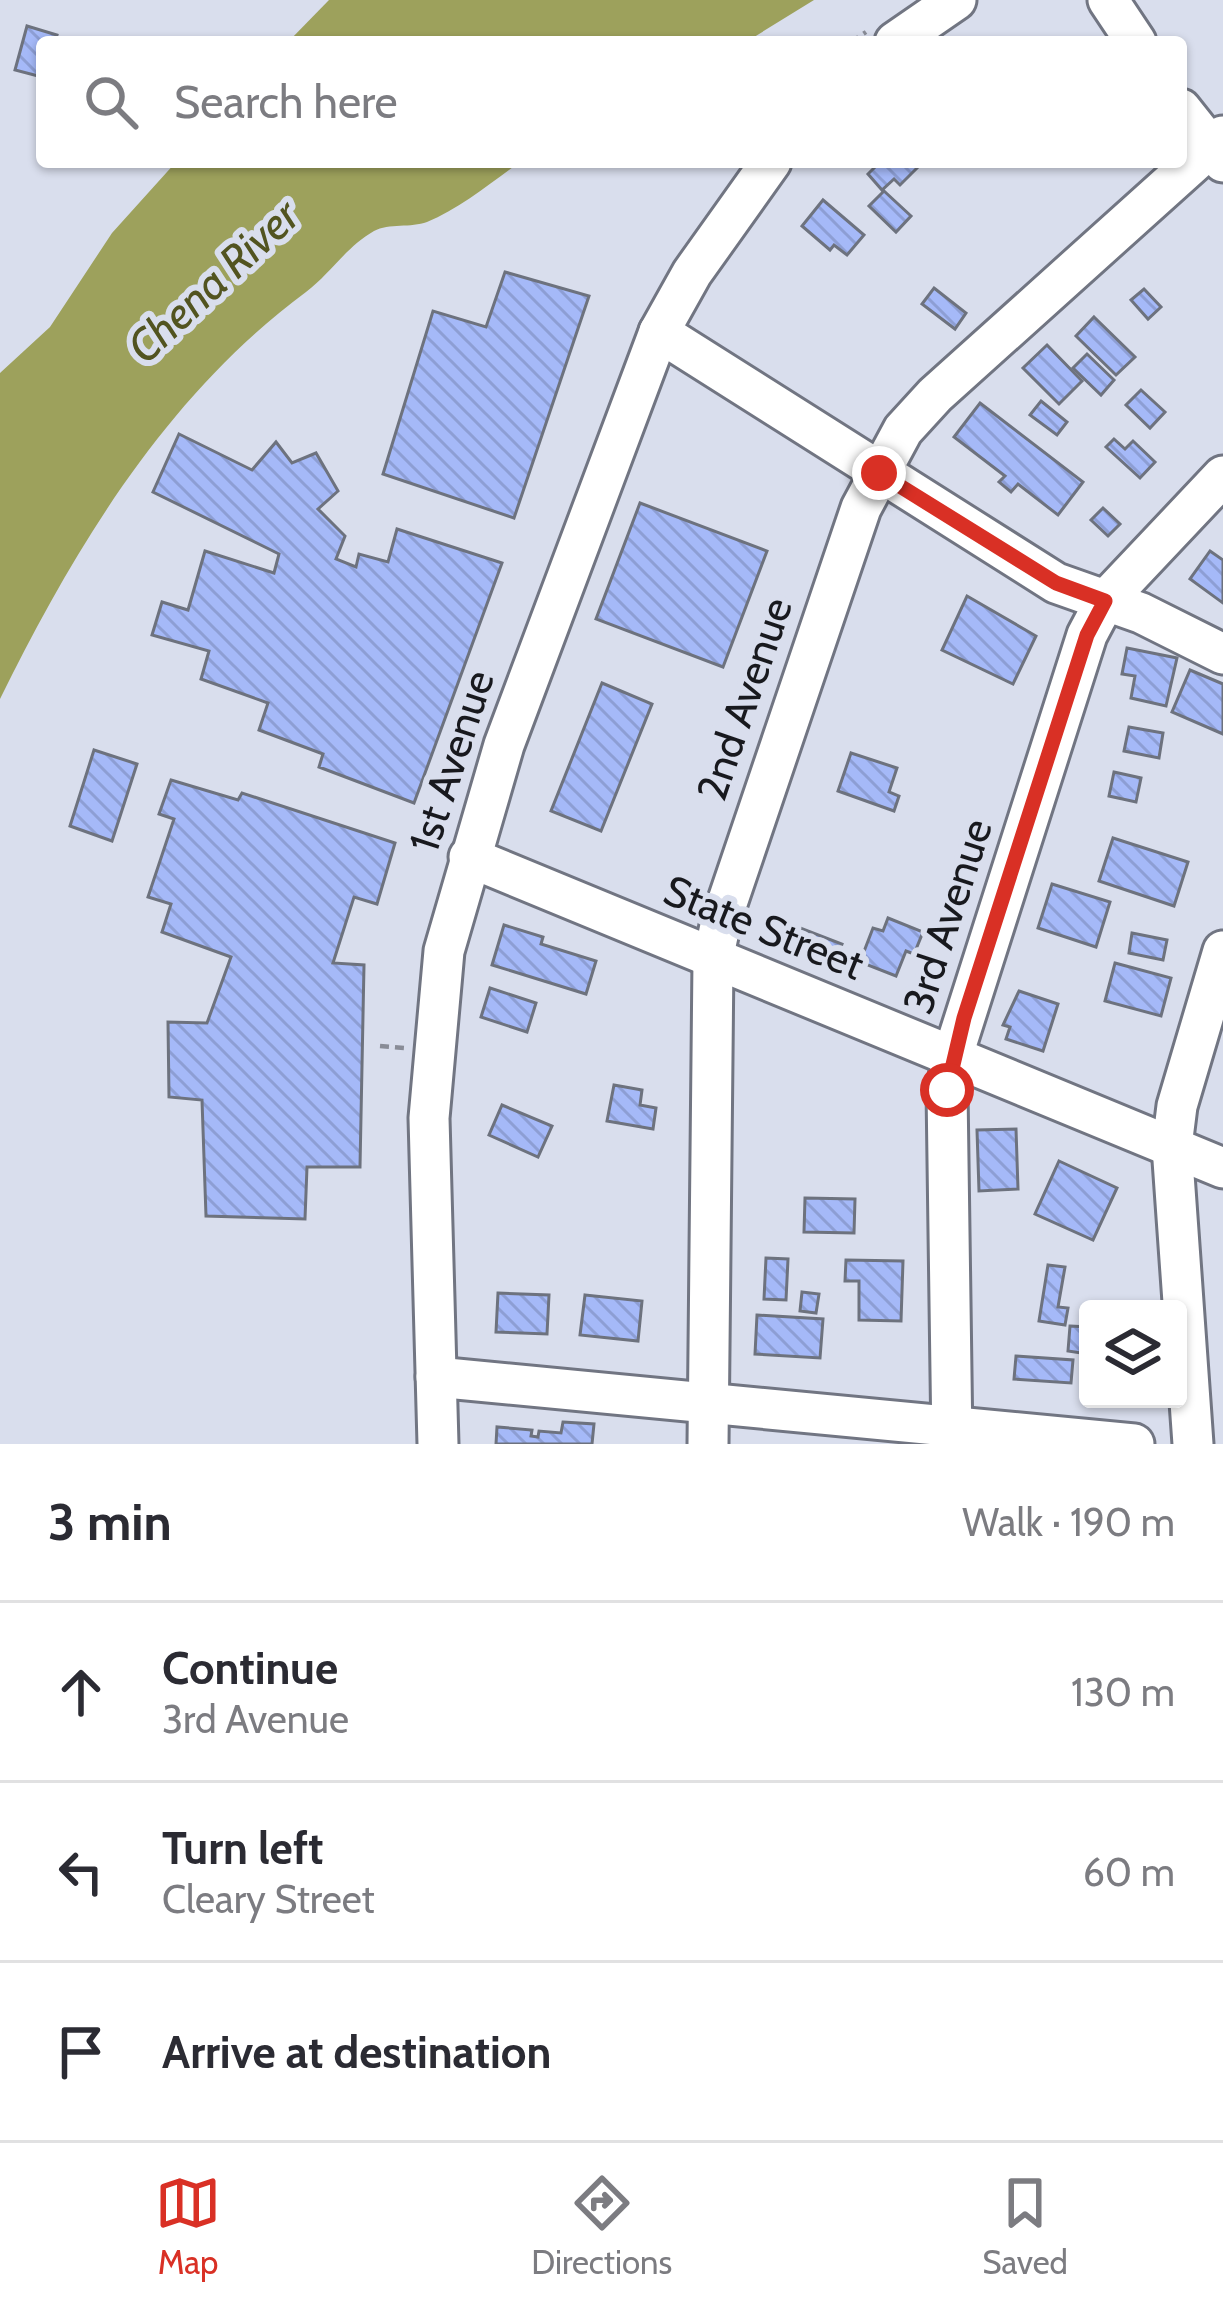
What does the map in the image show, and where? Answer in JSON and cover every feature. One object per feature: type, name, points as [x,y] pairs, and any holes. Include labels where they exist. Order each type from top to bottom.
[{"type":"street","points":[[904,36],[956,0]]},
{"type":"street","points":[[1108,0],[1132,36]]},
{"type":"street","points":[[1187,115],[1218,148]]},
{"type":"street","name":"2nd Avenue","points":[[708,1425],[713,960],[721,921],[861,508],[903,430],[935,395],[1218,148]]},
{"type":"street","name":"1st Avenue","points":[[438,1444],[429,1118],[444,950],[504,745],[659,332],[692,273],[767,168]]},
{"type":"street","points":[[659,332],[1056,583],[1223,654]]},
{"type":"street","name":"3rd Avenue","points":[[951,1435],[947,1090],[952,1058],[1087,635],[1105,601],[1223,476]]},
{"type":"street","name":"State Street","points":[[469,857],[1223,1168]]},
{"type":"street","points":[[1192,1444],[1172,1146],[1177,1106],[1223,951]]},
{"type":"street","points":[[436,1377],[708,1425],[1134,1444]]},
{"type":"path","points":[[380,1046],[410,1048]]},
{"type":"water","points":[[329,0],[814,0],[756,36],[294,36]]},
{"type":"water","name":"Chena River","points":[[171,168],[512,168],[439,217],[380,229],[364,237],[210,377],[129,476],[60,585],[0,699],[0,373],[50,327],[112,233]]},
{"type":"building","points":[[27,26],[57,35],[36,36],[36,75],[15,70]]},
{"type":"building","points":[[874,168],[917,168],[900,185],[894,179],[882,190],[868,174]]},
{"type":"building","points":[[884,191],[911,216],[896,232],[869,206]]},
{"type":"building","points":[[823,200],[864,235],[847,255],[834,245],[830,250],[802,226]]},
{"type":"building","points":[[505,272],[589,296],[514,518],[383,474],[433,311],[486,327]]},
{"type":"building","points":[[934,288],[966,313],[955,329],[922,304]]},
{"type":"building","points":[[1144,289],[1161,307],[1148,319],[1131,300]]},
{"type":"building","points":[[1094,317],[1135,357],[1116,375],[1076,336]]},
{"type":"building","points":[[1047,345],[1082,381],[1059,404],[1023,368]]},
{"type":"building","points":[[1087,354],[1114,380],[1101,395],[1073,368]]},
{"type":"building","points":[[1141,390],[1165,412],[1150,428],[1126,405]]},
{"type":"building","points":[[1041,401],[1067,422],[1057,435],[1030,415]]},
{"type":"building","points":[[980,403],[1083,482],[1058,515],[1018,484],[1011,492],[999,482],[1005,476],[954,437]]},
{"type":"building","points":[[179,434],[252,470],[276,442],[292,463],[316,453],[338,491],[318,509],[345,536],[336,559],[356,567],[359,554],[388,562],[397,529],[502,563],[414,803],[319,767],[323,754],[259,730],[268,703],[201,679],[209,651],[152,635],[162,602],[188,610],[205,551],[274,573],[279,554],[153,492]]},
{"type":"building","points":[[1114,439],[1125,449],[1133,441],[1155,462],[1140,478],[1106,447]]},
{"type":"building","points":[[640,503],[767,551],[723,667],[596,619]]},
{"type":"building","points":[[1103,508],[1120,524],[1108,536],[1091,520]]},
{"type":"building","points":[[1210,551],[1223,560],[1223,603],[1190,579]]},
{"type":"building","points":[[967,596],[1036,636],[1013,684],[942,650]]},
{"type":"building","points":[[1127,648],[1177,658],[1166,706],[1131,698],[1135,676],[1122,674]]},
{"type":"building","points":[[1190,670],[1223,684],[1223,734],[1172,712]]},
{"type":"building","points":[[602,683],[652,704],[601,831],[551,811]]},
{"type":"building","points":[[1129,727],[1163,733],[1159,758],[1124,751]]},
{"type":"building","points":[[94,750],[137,764],[112,841],[70,826]]},
{"type":"building","points":[[851,753],[897,768],[889,792],[899,796],[894,811],[838,791]]},
{"type":"building","points":[[1114,772],[1141,778],[1136,802],[1109,796]]},
{"type":"building","points":[[171,780],[238,800],[242,793],[395,843],[377,904],[354,897],[333,963],[364,965],[360,1167],[307,1167],[305,1219],[206,1216],[202,1100],[169,1097],[168,1022],[207,1023],[231,957],[162,932],[171,904],[148,897],[174,819],[159,814]]},
{"type":"building","points":[[1113,838],[1188,862],[1174,906],[1099,881]]},
{"type":"building","points":[[1052,884],[1110,902],[1096,947],[1038,928]]},
{"type":"building","points":[[888,918],[923,932],[914,954],[906,951],[896,976],[860,962],[873,928],[883,931]]},
{"type":"building","points":[[504,925],[543,937],[541,944],[596,961],[586,994],[492,965]]},
{"type":"building","points":[[800,928],[842,944],[834,964],[792,947]]},
{"type":"building","points":[[1132,933],[1167,940],[1163,960],[1129,953]]},
{"type":"building","points":[[1115,963],[1171,978],[1161,1016],[1105,1001]]},
{"type":"building","points":[[490,988],[536,1003],[527,1032],[481,1017]]},
{"type":"building","points":[[1019,991],[1058,1004],[1043,1051],[1006,1039],[1010,1027],[1003,1025]]},
{"type":"building","points":[[614,1085],[642,1090],[640,1105],[656,1108],[653,1129],[607,1121]]},
{"type":"building","points":[[502,1105],[552,1126],[538,1157],[489,1135]]},
{"type":"building","points":[[1016,1129],[1018,1189],[979,1191],[977,1130]]},
{"type":"building","points":[[1059,1161],[1117,1188],[1093,1240],[1035,1214]]},
{"type":"building","points":[[805,1198],[855,1199],[854,1233],[804,1232]]},
{"type":"building","points":[[766,1258],[788,1259],[786,1300],[764,1299]]},
{"type":"building","points":[[846,1260],[903,1261],[901,1321],[859,1320],[859,1281],[845,1281]]},
{"type":"building","points":[[1048,1265],[1065,1267],[1058,1307],[1068,1308],[1065,1325],[1039,1321]]},
{"type":"building","points":[[802,1292],[819,1294],[816,1313],[800,1311]]},
{"type":"building","points":[[498,1293],[549,1295],[547,1334],[496,1332]]},
{"type":"building","points":[[585,1295],[642,1301],[638,1341],[580,1335]]},
{"type":"building","points":[[757,1315],[823,1319],[820,1358],[755,1354]]},
{"type":"building","points":[[1070,1326],[1079,1326],[1079,1353],[1068,1351]]},
{"type":"building","points":[[1016,1356],[1073,1360],[1071,1383],[1014,1379]]},
{"type":"building","points":[[563,1422],[594,1424],[592,1444],[496,1444],[497,1427],[532,1430],[531,1436],[538,1437],[539,1431],[561,1433]]},
{"type":"route","points":[[879,473],[1056,583],[1105,601],[1087,635],[964,1018],[947,1090]]}]
